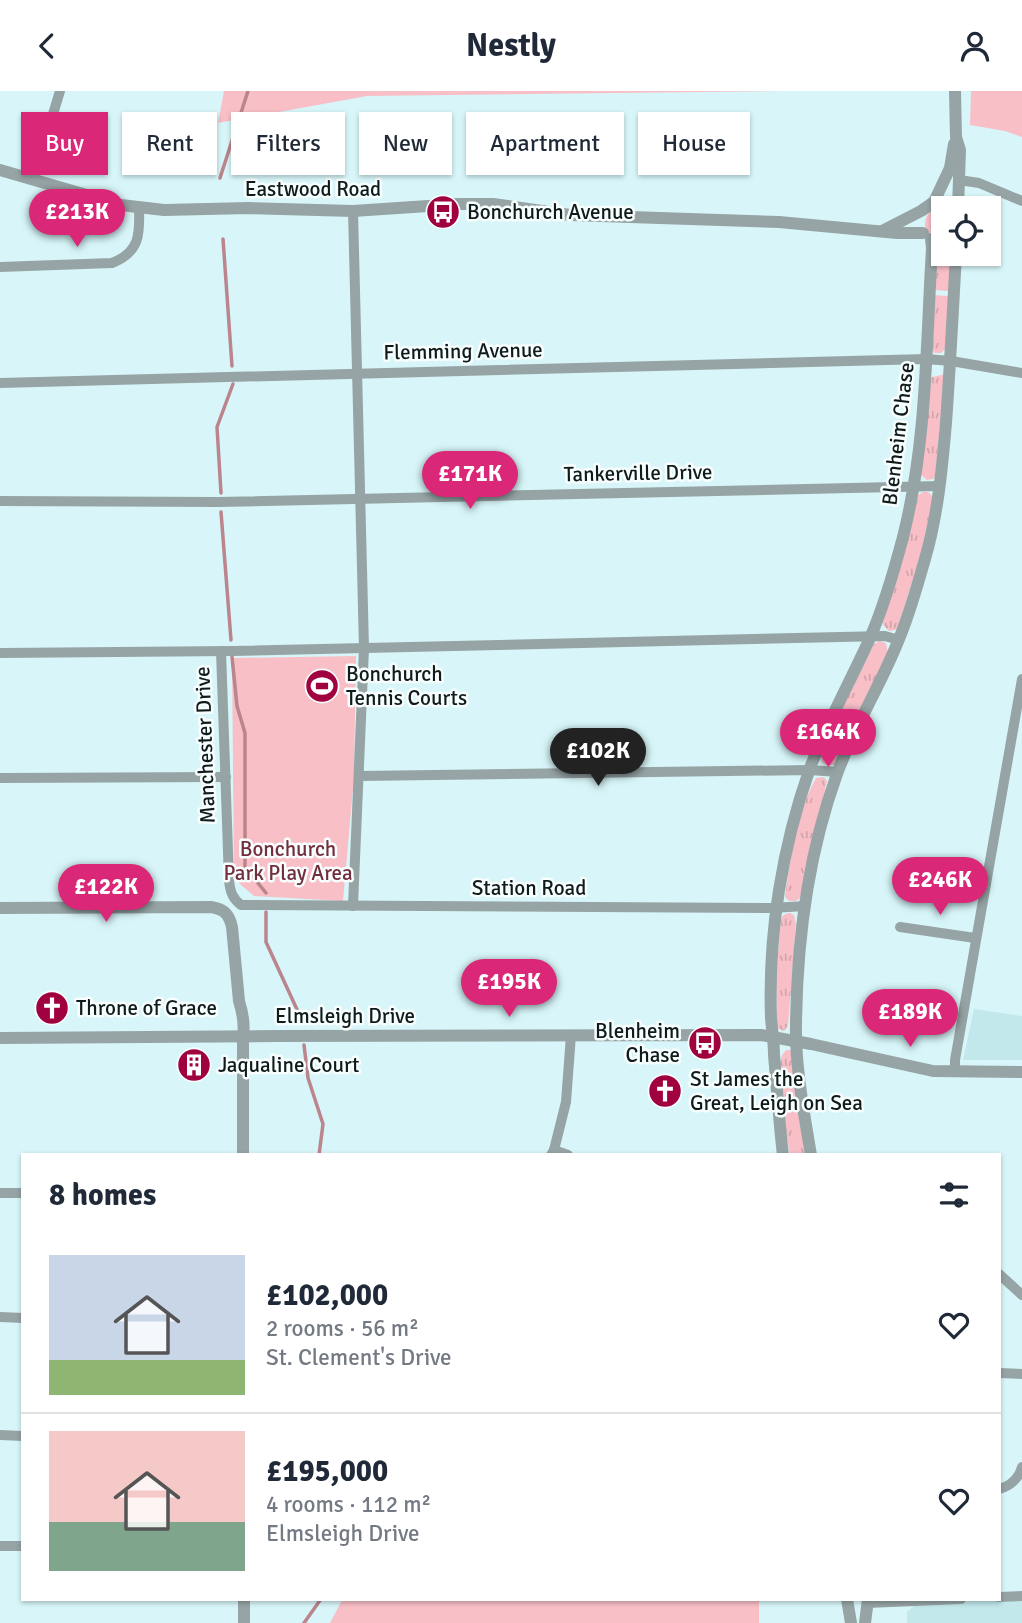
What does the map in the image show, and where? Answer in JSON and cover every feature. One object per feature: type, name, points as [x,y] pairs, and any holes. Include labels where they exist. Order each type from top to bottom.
[{"type":"street","points":[[33,180],[61,91]]},
{"type":"street","points":[[937,196],[950,168],[956,137],[955,91]]},
{"type":"street","points":[[956,137],[960,150],[957,196]]},
{"type":"street","name":"Eastwood Road","points":[[0,170],[101,200],[164,210],[248,208],[353,211],[493,204],[570,215],[779,222],[931,237]]},
{"type":"street","points":[[959,180],[979,183],[1022,201]]},
{"type":"street","points":[[882,231],[931,204]]},
{"type":"street","points":[[0,267],[112,263],[129,253],[137,240],[139,208]]},
{"type":"street","points":[[353,211],[364,648],[353,907]]},
{"type":"street","name":"Blenheim Chase","points":[[921,211],[920,227],[931,236]]},
{"type":"street","name":"Blenheim Chase","points":[[783,1153],[777,1106],[771,982],[777,908],[796,810],[831,718],[871,637],[893,573],[909,513],[919,457],[931,266]]},
{"type":"street","name":"Blenheim Chase","points":[[811,1153],[801,1089],[796,1026],[804,906],[817,841],[838,772],[899,640],[936,517],[951,361],[955,266]]},
{"type":"street","name":"Flemming Avenue","points":[[0,383],[926,359],[1022,373]]},
{"type":"street","name":"Tankerville Drive","points":[[0,501],[218,502],[940,486]]},
{"type":"street","points":[[0,653],[221,651],[885,636],[899,640]]},
{"type":"street","name":"Manchester Drive","points":[[221,651],[230,890],[234,900],[241,905],[253,906]]},
{"type":"street","points":[[955,1071],[975,938],[1022,679]]},
{"type":"street","points":[[359,776],[810,770],[838,772]]},
{"type":"street","points":[[0,778],[226,777]]},
{"type":"street","name":"Station Road","points":[[253,906],[804,906]]},
{"type":"street","points":[[0,908],[211,907],[226,912],[230,919],[244,1025],[243,1153]]},
{"type":"street","points":[[900,927],[975,938]]},
{"type":"street","points":[[552,1152],[566,1102],[571,1035]]},
{"type":"street","name":"Elmsleigh Drive","points":[[0,1038],[750,1035],[773,1037],[933,1070],[1022,1072]]},
{"type":"street","points":[[0,1193],[21,1193]]},
{"type":"street","points":[[1001,1276],[1022,1295]]},
{"type":"street","points":[[0,1317],[21,1318]]},
{"type":"street","points":[[1001,1373],[1022,1374]]},
{"type":"street","points":[[0,1435],[21,1436]]},
{"type":"street","points":[[1001,1488],[1013,1482],[1022,1467]]},
{"type":"street","points":[[0,1546],[21,1546]]},
{"type":"street","points":[[1001,1597],[1022,1596]]},
{"type":"street","points":[[244,1601],[244,1623]]},
{"type":"street","points":[[847,1601],[851,1623]]},
{"type":"street","points":[[865,1623],[867,1601]]},
{"type":"shaded area","points":[[974,1009],[1022,1016],[1022,1060],[963,1060]]},
{"type":"shaded area","points":[[1022,1600],[1022,1623],[907,1623],[907,1612],[919,1602]]},
{"type":"green space","points":[[224,91],[783,91],[367,96],[279,112],[231,112],[231,121],[218,123]]},
{"type":"green space","points":[[971,91],[1022,91],[1022,137],[970,125]]},
{"type":"green space","points":[[931,211],[931,234],[925,227]]},
{"type":"green space","points":[[934,266],[950,266],[949,291],[933,290]]},
{"type":"green space","points":[[933,295],[949,296],[946,348],[941,353],[932,351]]},
{"type":"green space","points":[[945,374],[935,477],[927,480],[921,475],[929,378]]},
{"type":"green space","points":[[928,492],[933,501],[920,557],[898,627],[889,631],[883,621],[910,532],[918,495]]},
{"type":"green space","points":[[879,641],[886,643],[888,654],[837,762],[834,765],[826,765],[821,757],[832,729],[874,644]]},
{"type":"green space","name":"Bonchurch Park Play Area","points":[[356,656],[354,777],[343,901],[254,896],[234,879],[232,658]]},
{"type":"green space","points":[[824,777],[827,781],[800,898],[789,901],[785,897],[799,821],[816,778]]},
{"type":"green space","points":[[790,913],[794,915],[796,924],[788,1026],[784,1031],[777,1028],[776,979],[781,918]]},
{"type":"green space","points":[[786,1050],[791,1050],[805,1153],[790,1153],[779,1066]]},
{"type":"green space","points":[[341,1601],[759,1601],[759,1623],[330,1623]]},
{"type":"waterway","points":[[220,178],[248,91]]},
{"type":"waterway","points":[[223,239],[232,366]]},
{"type":"waterway","points":[[221,493],[217,427],[233,384]]},
{"type":"waterway","points":[[221,512],[231,640]]},
{"type":"waterway","points":[[232,657],[237,706],[245,733],[245,867],[266,893]]},
{"type":"waterway","points":[[266,912],[266,942],[300,1016]]},
{"type":"waterway","points":[[304,1045],[308,1078],[323,1124],[319,1153]]},
{"type":"waterway","points":[[304,1623],[320,1601]]},
{"type":"place","name":"Bonchurch Avenue","points":[[443,212]]},
{"type":"place","name":"Bonchurch Tennis Courts","points":[[322,686]]},
{"type":"place","name":"Throne of Grace","points":[[52,1008]]},
{"type":"place","name":"Blenheim Chase","points":[[705,1043]]},
{"type":"place","name":"Jaqualine Court","points":[[194,1065]]},
{"type":"place","name":"St James the Great, Leigh on Sea","points":[[665,1091]]}]
